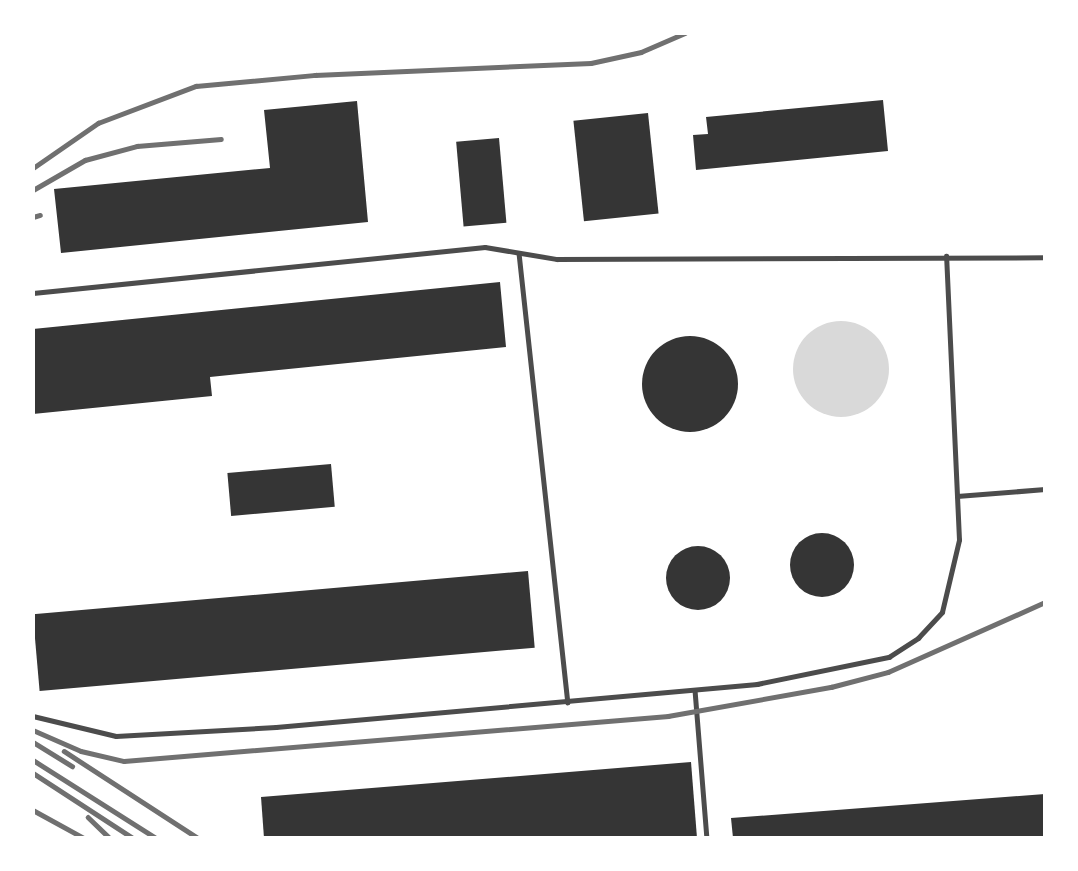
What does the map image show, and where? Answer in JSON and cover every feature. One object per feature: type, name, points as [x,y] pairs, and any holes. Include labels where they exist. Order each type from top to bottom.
[{"type":"lane","points":[[649,33],[785,33]]},
{"type":"lane","points":[[33,293],[485,247],[556,259],[1045,257]]},
{"type":"lane","points":[[519,253],[568,702]]},
{"type":"lane","points":[[33,716],[116,736],[695,690],[847,669],[889,657],[918,638],[942,612],[953,580],[959,540],[946,256]]},
{"type":"lane","points":[[957,496],[1045,489]]},
{"type":"lane","points":[[695,690],[707,838]]},
{"type":"shaded area","points":[[841,321],[859,325],[875,335],[885,351],[889,369],[885,387],[875,403],[859,413],[841,417],[823,413],[807,403],[797,387],[793,369],[797,351],[807,335],[823,325]]},
{"type":"building","points":[[883,100],[888,151],[696,170],[693,135],[708,134],[706,117]]},
{"type":"building","points":[[357,101],[368,222],[61,253],[54,189],[270,168],[264,110]]},
{"type":"building","points":[[648,113],[659,213],[584,221],[573,121]]},
{"type":"building","points":[[499,138],[506,223],[464,226],[456,142]]},
{"type":"building","points":[[500,282],[506,347],[210,377],[212,396],[33,414],[33,329]]},
{"type":"building","points":[[690,336],[708,340],[724,350],[734,366],[738,384],[734,402],[724,418],[708,428],[690,432],[672,428],[656,418],[646,402],[642,384],[646,366],[656,350],[672,340]]},
{"type":"building","points":[[331,464],[335,507],[231,516],[227,473]]},
{"type":"building","points":[[822,533],[845,542],[854,565],[845,588],[822,597],[799,588],[790,565],[799,542]]},
{"type":"building","points":[[698,546],[710,548],[721,555],[728,566],[728,590],[721,601],[710,608],[698,610],[686,608],[675,601],[668,590],[666,578],[668,566],[675,555],[686,548]]},
{"type":"building","points":[[528,571],[535,648],[40,691],[33,614]]},
{"type":"building","points":[[691,762],[697,838],[264,838],[261,797]]},
{"type":"building","points":[[1045,794],[1045,838],[733,838],[731,818]]},
{"type":"railway","points":[[33,168],[98,123],[196,86],[315,75],[591,63],[641,52],[685,33]]},
{"type":"railway","points":[[33,190],[85,160],[137,146],[221,139]]},
{"type":"railway","points":[[33,217],[40,215]]},
{"type":"railway","points":[[33,730],[81,751],[124,761],[668,716],[831,687],[888,672],[1045,602]]},
{"type":"railway","points":[[33,742],[72,766]]},
{"type":"railway","points":[[64,751],[198,838]]},
{"type":"railway","points":[[33,760],[156,838]]},
{"type":"railway","points":[[33,773],[133,838]]},
{"type":"railway","points":[[33,810],[84,838]]},
{"type":"railway","points":[[88,817],[110,838]]}]
